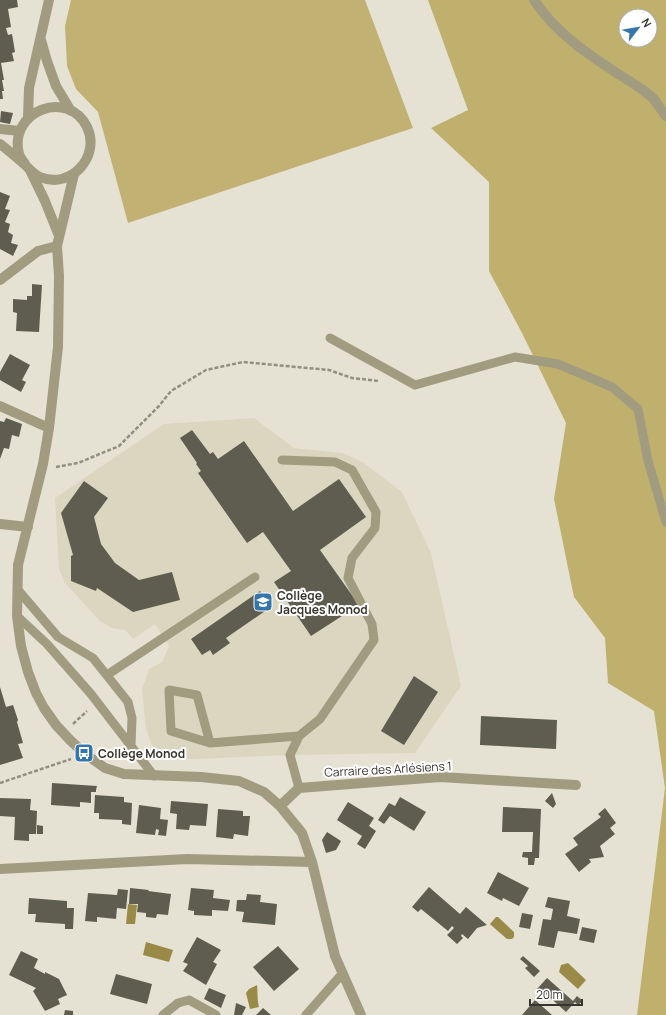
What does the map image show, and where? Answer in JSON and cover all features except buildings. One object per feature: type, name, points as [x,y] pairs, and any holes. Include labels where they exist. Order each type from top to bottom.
[{"type":"street","points":[[28,118],[29,88],[49,0]]},
{"type":"street","points":[[534,0],[541,10],[565,36],[643,90],[652,98],[666,116]]},
{"type":"street","points":[[41,38],[46,61],[56,86],[71,111]]},
{"type":"street","points":[[0,144],[27,167],[40,177],[52,180],[64,178],[74,174],[82,167],[88,158],[91,147],[90,136],[86,126],[80,118],[71,111],[60,107],[48,107],[37,111],[28,118],[20,130],[18,142],[20,154],[27,167],[45,201],[59,236]]},
{"type":"street","points":[[0,129],[20,130]]},
{"type":"street","points":[[74,174],[56,246],[59,276],[58,346],[49,428],[42,470],[18,565],[17,616],[28,672],[36,693],[56,725],[84,753],[105,768],[124,774],[201,777],[239,781],[264,792],[280,806],[302,833],[312,862],[335,956],[361,1015]]},
{"type":"street","points":[[0,280],[38,251],[56,246]]},
{"type":"street","points":[[0,406],[49,428]]},
{"type":"street","points":[[0,524],[28,527]]},
{"type":"street","name":"Carraire des Arlésiens 1","points":[[299,788],[440,777],[576,786]]},
{"type":"street","points":[[280,806],[299,788]]},
{"type":"street","points":[[0,869],[186,859],[312,862]]},
{"type":"lane","points":[[330,338],[415,385],[515,357],[558,364],[612,386],[638,409],[648,461],[666,522]]},
{"type":"lane","points":[[282,460],[335,462],[352,470],[376,512],[374,528],[352,558],[348,578],[372,624],[374,640],[320,719],[299,736],[290,755],[299,788]]},
{"type":"lane","points":[[106,675],[255,577]]},
{"type":"lane","points":[[18,590],[58,637],[93,658],[128,702],[132,718],[131,745]]},
{"type":"lane","points":[[17,616],[47,644],[91,694],[154,776]]},
{"type":"lane","points":[[210,743],[197,695],[169,690],[171,731],[210,743],[299,736]]},
{"type":"lane","points":[[306,1015],[342,974]]},
{"type":"lane","points":[[163,1015],[178,1003],[189,1000],[216,1015]]},
{"type":"path","points":[[42,470],[78,463],[119,446],[159,406],[171,391],[206,370],[243,362],[329,370],[352,378],[384,382]]},
{"type":"shaded area","points":[[71,0],[365,0],[413,128],[128,223],[98,112],[76,89],[67,66],[65,26]]},
{"type":"shaded area","points":[[428,0],[666,0],[666,1015],[637,1015],[665,788],[654,711],[608,683],[605,638],[574,597],[554,499],[566,423],[522,333],[489,271],[489,182],[431,128],[468,110]]},
{"type":"shaded area","name":"Collège Jacques Monod","points":[[254,418],[294,448],[343,453],[364,463],[402,492],[431,553],[461,686],[415,753],[290,755],[171,760],[160,755],[151,744],[146,729],[142,689],[149,669],[162,662],[169,646],[155,624],[133,639],[125,630],[112,628],[100,621],[65,583],[59,569],[55,498],[164,424]]},
{"type":"shaded area","points":[[128,904],[137,905],[135,924],[126,924]]},
{"type":"shaded area","points":[[496,917],[498,917],[514,932],[514,937],[512,939],[507,939],[490,924]]},
{"type":"shaded area","points":[[146,942],[173,950],[169,962],[143,955]]},
{"type":"shaded area","points":[[568,963],[586,980],[578,989],[559,972],[561,965]]},
{"type":"shaded area","points":[[257,985],[259,1007],[250,1009],[246,993],[249,989]]},
{"type":"place","name":"Collège Jacques Monod","points":[[263,602]]},
{"type":"place","name":"Collège Monod","points":[[84,753]]}]
